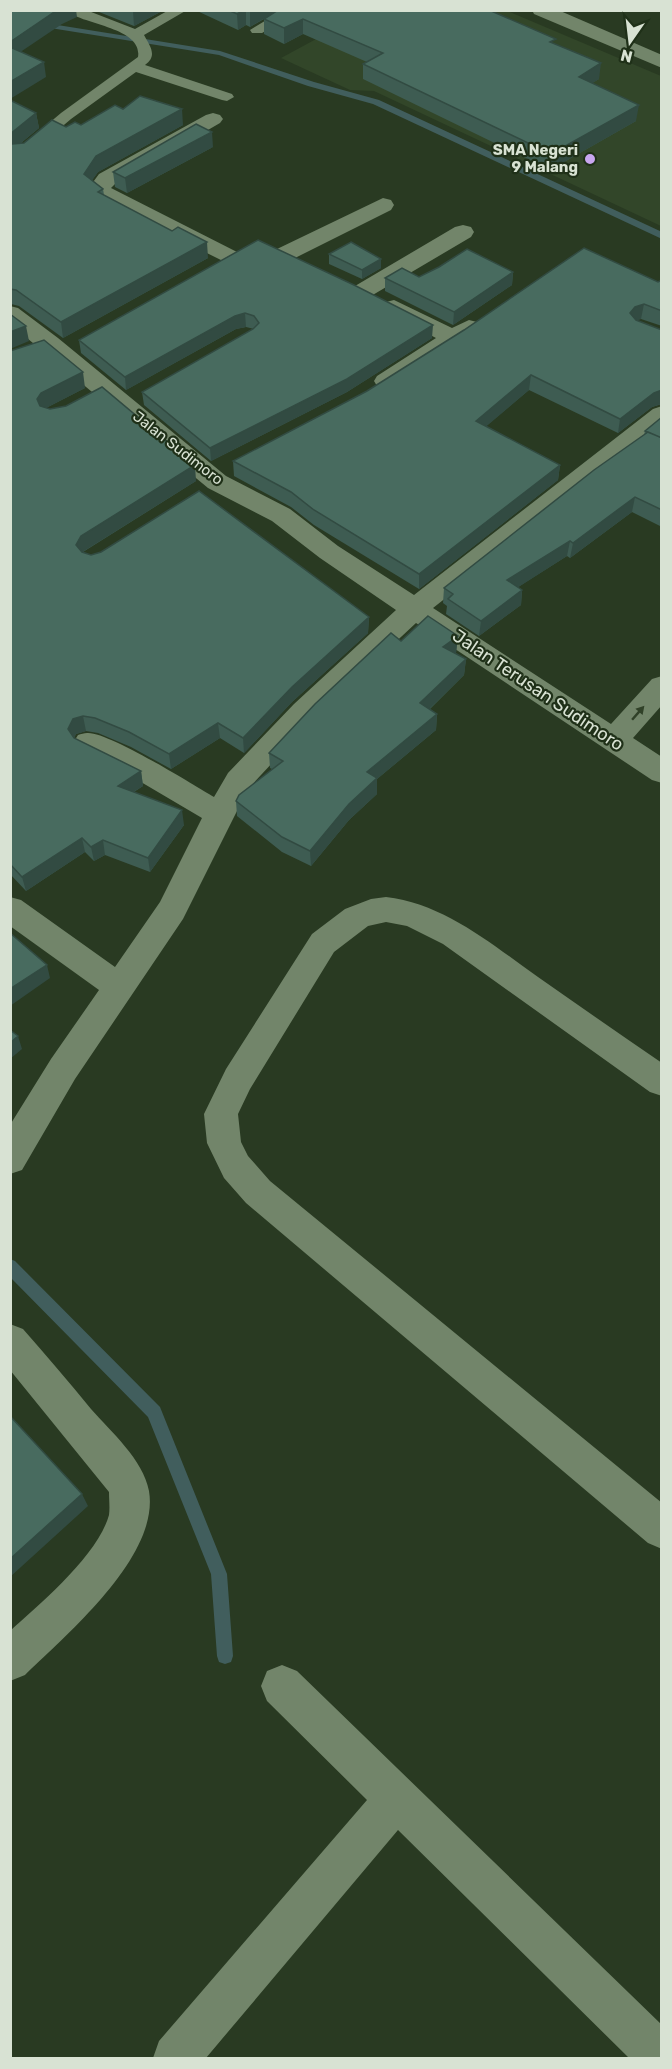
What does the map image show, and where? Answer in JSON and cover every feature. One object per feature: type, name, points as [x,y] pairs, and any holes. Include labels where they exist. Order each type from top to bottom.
[{"type":"street","points":[[541,10],[662,62]]},
{"type":"street","points":[[213,119],[104,182],[99,189],[221,263],[257,244],[285,254],[311,268]]},
{"type":"street","points":[[285,254],[383,205]]},
{"type":"street","points":[[454,338],[353,286],[462,232]]},
{"type":"street","points":[[367,392],[491,312]]},
{"type":"street","name":"Jalan Sudimoro","points":[[10,313],[55,347],[214,479],[281,515],[329,552],[415,608]]},
{"type":"street","points":[[10,1159],[63,1069],[172,910],[229,796],[304,711],[415,608],[662,414]]},
{"type":"street","name":"Jalan Terusan Sudimoro","points":[[415,608],[662,772]]},
{"type":"street","points":[[614,740],[662,686]]},
{"type":"street","points":[[88,743],[134,764],[229,796]]},
{"type":"street","points":[[10,909],[119,987]]},
{"type":"street","points":[[662,1082],[454,935],[419,915],[399,910],[377,909],[339,928],[323,943],[238,1079],[221,1114],[224,1143],[236,1167],[258,1192],[662,1529]]},
{"type":"street","points":[[10,1341],[121,1474],[129,1491],[128,1513],[121,1538],[101,1569],[10,1660]]},
{"type":"street","points":[[282,1686],[662,2058]]},
{"type":"street","points":[[176,2058],[397,1798]]},
{"type":"lane","points":[[20,154],[66,116],[145,59],[146,52],[137,35],[72,10]]},
{"type":"lane","points":[[137,35],[180,10]]},
{"type":"lane","points":[[257,30],[294,10]]},
{"type":"lane","points":[[136,67],[227,97]]},
{"type":"shaded area","name":"SMA Negeri 9 Malang","points":[[505,10],[661,76],[661,226],[374,91],[350,90],[281,58],[368,11]]},
{"type":"building","points":[[10,10],[57,10],[10,42]]},
{"type":"building","points":[[228,10],[244,10],[237,14]]},
{"type":"building","points":[[278,10],[489,10],[556,39],[550,42],[601,63],[579,77],[639,105],[551,154],[363,64],[383,53],[303,19],[284,28],[264,19]]},
{"type":"building","points":[[10,47],[44,62],[10,82]]},
{"type":"building","points":[[140,96],[182,109],[96,156],[84,174],[103,189],[98,192],[172,231],[178,227],[207,242],[61,322],[16,290],[10,289],[10,141],[12,144],[24,143],[52,120],[66,127],[75,122],[81,125],[115,105],[123,109]]},
{"type":"building","points":[[10,100],[36,113],[10,134]]},
{"type":"building","points":[[196,124],[212,132],[125,178],[113,172]]},
{"type":"building","points":[[258,240],[433,325],[347,379],[210,448],[142,392],[253,329],[259,323],[254,316],[245,313],[235,316],[125,377],[79,340]]},
{"type":"building","points":[[351,242],[381,259],[362,270],[329,254]]},
{"type":"building","points":[[584,248],[658,282],[662,280],[662,311],[644,304],[635,307],[630,313],[636,320],[662,330],[662,390],[654,393],[620,419],[531,375],[476,421],[560,465],[419,574],[314,510],[291,492],[233,461],[367,391],[464,330]]},
{"type":"building","points":[[467,249],[513,272],[454,312],[385,278],[402,268],[419,277]]},
{"type":"building","points":[[10,314],[26,326],[10,332]]},
{"type":"building","points":[[44,340],[83,372],[41,393],[37,399],[40,406],[50,409],[66,406],[102,387],[195,465],[81,536],[76,545],[82,552],[91,555],[101,552],[199,491],[369,617],[292,687],[243,738],[218,723],[169,754],[129,732],[95,718],[83,716],[73,719],[68,729],[74,738],[141,771],[118,786],[182,810],[148,858],[103,840],[91,847],[82,838],[22,877],[10,864],[10,351]]},
{"type":"building","points":[[662,417],[662,438],[645,431]]},
{"type":"building","points":[[648,432],[662,438],[662,510],[635,497],[573,543],[570,541],[507,580],[522,590],[481,621],[448,599],[453,594],[444,588],[594,470]]},
{"type":"building","points":[[428,616],[458,636],[443,647],[466,659],[420,703],[437,714],[367,772],[377,778],[349,804],[310,851],[282,837],[236,801],[239,795],[283,761],[269,753],[315,704],[391,633],[401,641]]},
{"type":"building","points":[[10,933],[47,965],[10,989]]},
{"type":"building","points":[[10,1030],[18,1036],[10,1043]]},
{"type":"building","points":[[10,1416],[82,1494],[10,1559]]},
{"type":"waterway","points":[[10,11],[19,17],[44,25],[220,53],[311,84],[376,102],[662,236]]},
{"type":"waterway","points":[[10,1266],[154,1412],[219,1574],[225,1656]]},
{"type":"place","name":"SMA Negeri 9 Malang","points":[[590,159]]}]
